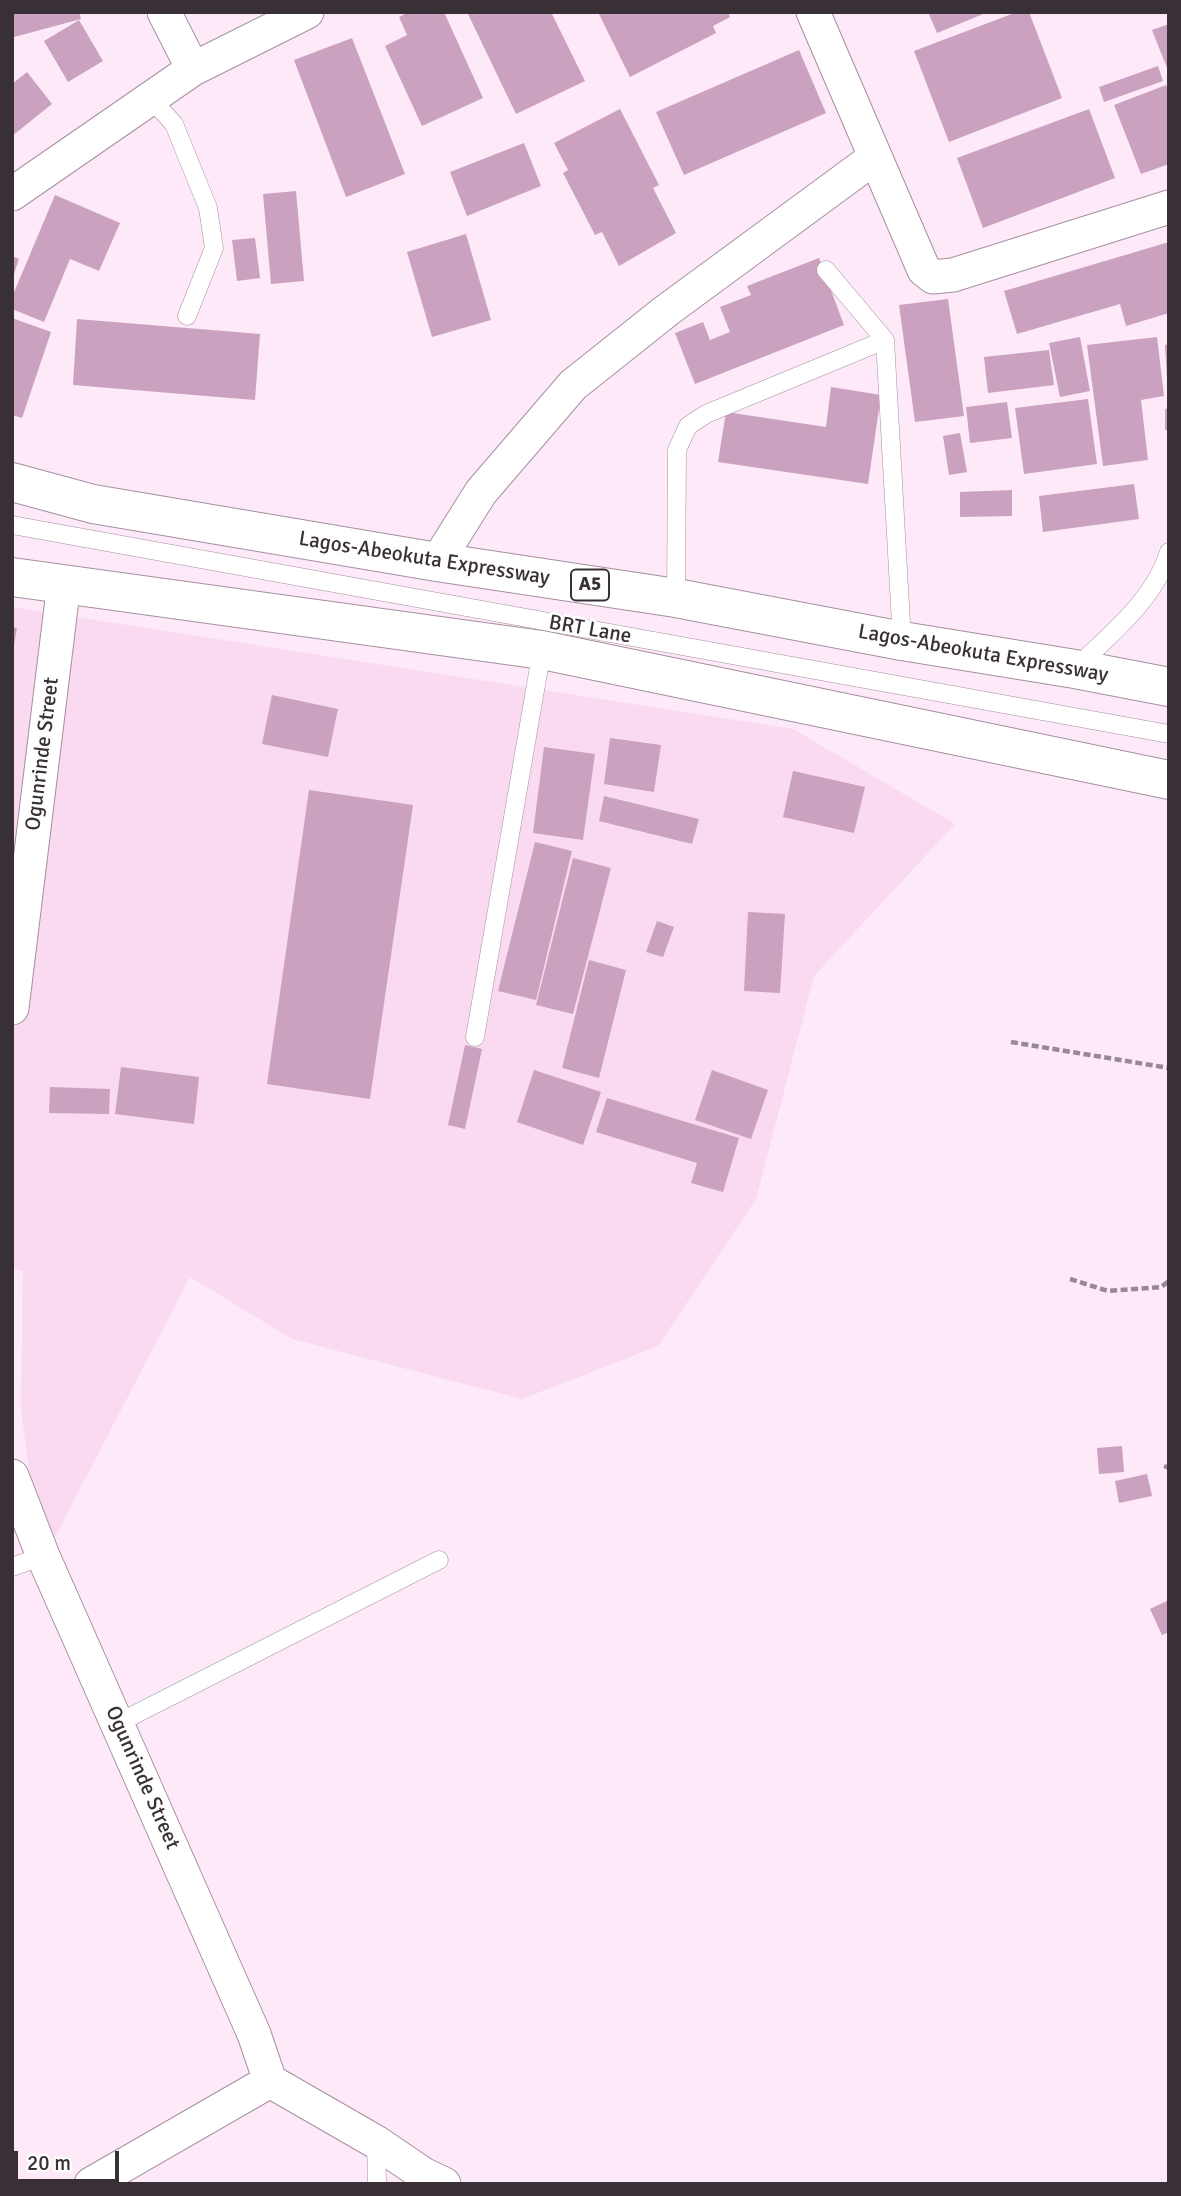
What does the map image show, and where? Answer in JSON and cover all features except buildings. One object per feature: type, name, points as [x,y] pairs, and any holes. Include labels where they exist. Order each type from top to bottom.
[{"type":"highway","name":"Lagos-Abeokuta Expressway","points":[[12,482],[93,504],[437,562],[676,597],[1169,687]]},
{"type":"highway","points":[[12,577],[542,650],[1169,780]]},
{"type":"street","points":[[164,12],[192,69]]},
{"type":"street","points":[[12,194],[192,69],[307,12]]},
{"type":"street","points":[[813,12],[873,158],[924,270],[933,277],[953,275],[1169,207]]},
{"type":"street","points":[[437,562],[481,492],[573,385],[666,311],[873,158]]},
{"type":"street","name":"Ogunrinde Street","points":[[12,1008],[64,583]]},
{"type":"street","name":"Ogunrinde Street","points":[[12,1476],[28,1562],[118,1723],[254,2034],[270,2081]]},
{"type":"street","points":[[91,2184],[270,2081],[376,2142],[422,2174],[444,2184]]},
{"type":"lane","points":[[150,98],[174,124],[208,208],[214,248],[187,316]]},
{"type":"lane","points":[[826,270],[885,340],[902,640]]},
{"type":"lane","points":[[676,597],[677,450],[688,426],[706,414],[885,340]]},
{"type":"lane","name":"BRT Lane","points":[[12,525],[1169,734]]},
{"type":"lane","points":[[1075,669],[1152,591],[1164,570],[1169,552]]},
{"type":"lane","points":[[475,1037],[542,650]]},
{"type":"lane","points":[[118,1723],[439,1560]]},
{"type":"lane","points":[[376,2142],[377,2184]]},
{"type":"path","points":[[1011,1042],[1169,1068]]},
{"type":"path","points":[[1070,1279],[1108,1291],[1160,1287],[1169,1281]]},
{"type":"shaded area","points":[[12,607],[793,729],[955,824],[814,976],[756,1199],[658,1346],[522,1399],[292,1339],[190,1277],[41,1564],[21,1408],[23,1271],[12,1269]]}]
